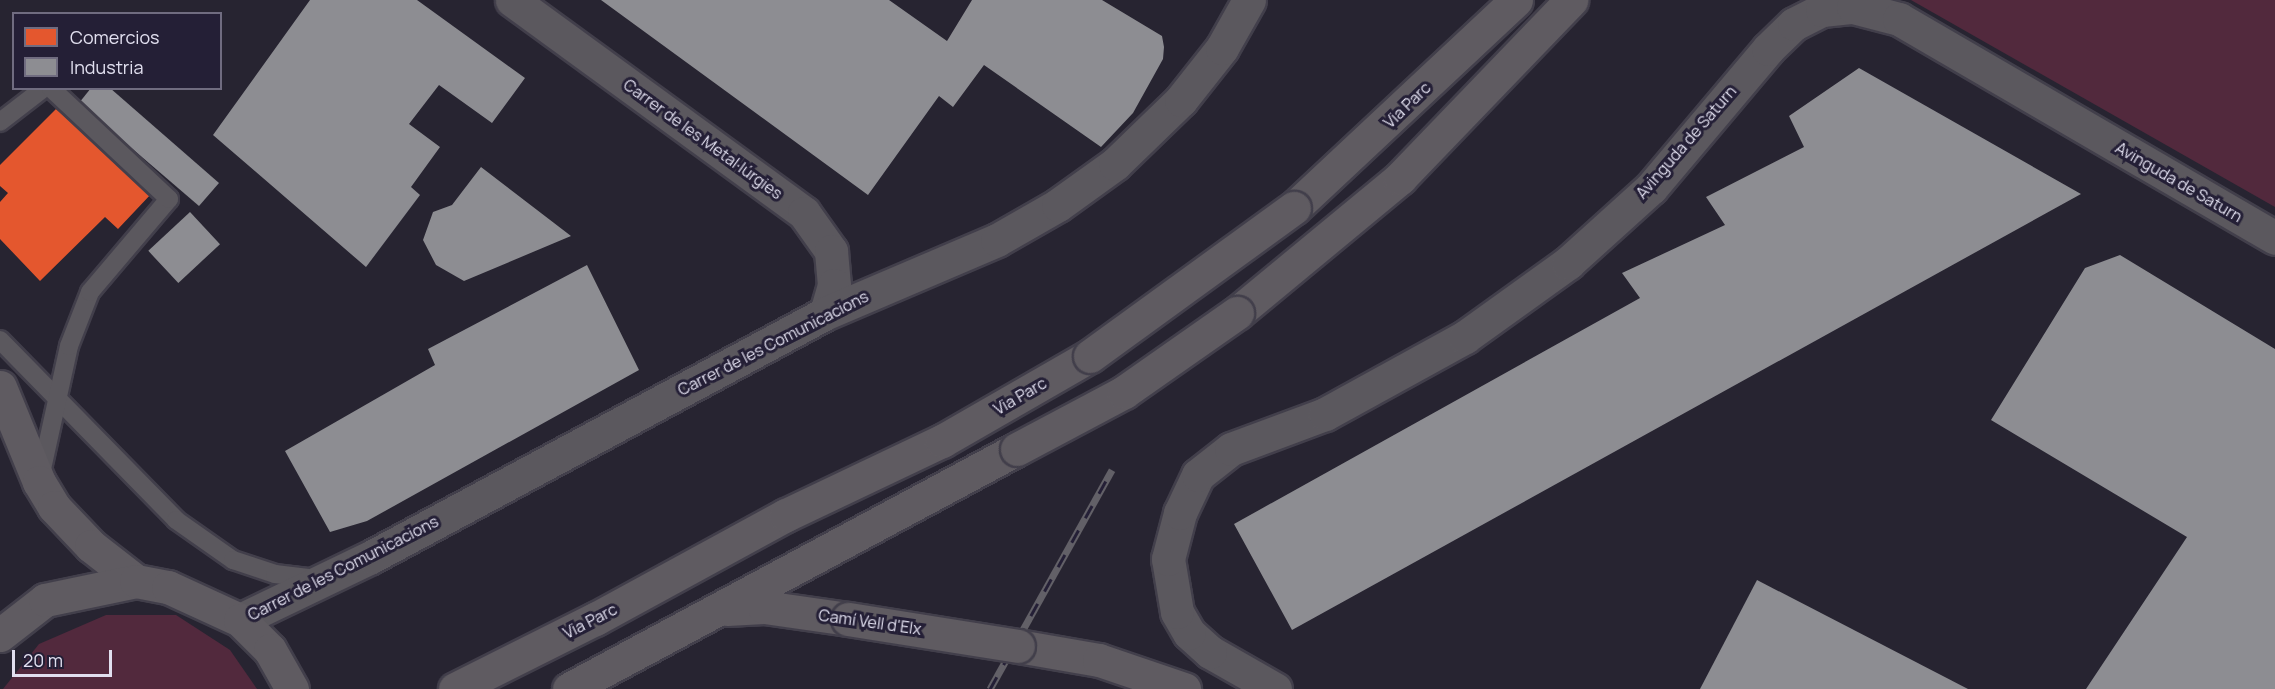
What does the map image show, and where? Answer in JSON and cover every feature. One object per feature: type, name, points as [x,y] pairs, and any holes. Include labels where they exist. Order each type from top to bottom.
[{"type":"main road","name":"Via Parc","points":[[455,689],[595,619],[786,515],[942,441],[1090,356],[1294,207],[1516,0]]},
{"type":"main road","points":[[722,609],[1124,392],[1237,313],[1400,178],[1571,0]]},
{"type":"main road","points":[[0,387],[39,483],[54,507],[91,546],[136,581]]},
{"type":"main road","points":[[0,635],[45,600],[136,581],[168,587],[240,620],[270,650],[288,682],[317,689]]},
{"type":"main road","name":"Camí Vell d'Elx","points":[[569,689],[722,609],[764,607],[1099,660],[1184,689]]},
{"type":"street","name":"Carrer de les Metal·lúrgies","points":[[512,0],[804,213],[831,251],[834,285],[826,313]]},
{"type":"street","name":"Carrer de les Comunicacions","points":[[240,620],[325,580],[826,313],[997,240],[1058,205],[1115,164],[1181,100],[1222,48],[1249,0]]},
{"type":"street","name":"Avinguda de Saturn","points":[[1275,689],[1210,652],[1189,633],[1176,612],[1168,559],[1180,513],[1198,475],[1231,449],[1325,414],[1465,337],[1568,263],[1651,188],[1768,49],[1794,24],[1822,10],[1853,8],[1899,19],[2275,238]]},
{"type":"lane","points":[[0,122],[41,90]]},
{"type":"lane","points":[[39,483],[69,346],[90,292],[170,199],[53,90]]},
{"type":"lane","points":[[0,340],[176,520],[233,560],[275,574],[325,580]]},
{"type":"shaded area","points":[[1911,0],[2275,0],[2275,207]]},
{"type":"shaded area","points":[[106,615],[176,615],[230,650],[257,689],[3,689],[39,644]]},
{"type":"building: Comercios","points":[[56,109],[152,193],[118,229],[105,217],[40,281],[0,239],[0,202],[8,193],[0,186],[0,165]]},
{"type":"building: Industria","points":[[310,0],[417,0],[525,78],[492,123],[439,85],[409,124],[440,147],[411,187],[420,195],[366,267],[213,135]]},
{"type":"building: Industria","points":[[601,0],[889,0],[947,41],[972,0],[1102,0],[1162,36],[1163,59],[1133,113],[1101,147],[984,65],[953,107],[939,96],[868,195]]},
{"type":"building: Industria","points":[[1859,68],[2081,194],[1292,630],[1234,524],[1640,298],[1622,273],[1725,225],[1706,197],[1804,147],[1789,116]]},
{"type":"building: Industria","points":[[89,90],[112,90],[219,183],[199,206],[79,103]]},
{"type":"building: Industria","points":[[481,167],[571,236],[464,281],[436,265],[423,240],[433,212],[452,205]]},
{"type":"building: Industria","points":[[190,212],[220,244],[178,283],[148,251]]},
{"type":"building: Industria","points":[[2120,255],[2275,349],[2275,689],[2086,689],[2187,537],[1991,420],[2085,268]]},
{"type":"building: Industria","points":[[587,265],[639,370],[367,521],[330,532],[285,451],[435,365],[428,349]]},
{"type":"building: Industria","points":[[1757,580],[1968,689],[1700,689]]},
{"type":"railway","points":[[990,689],[1112,470]]}]
